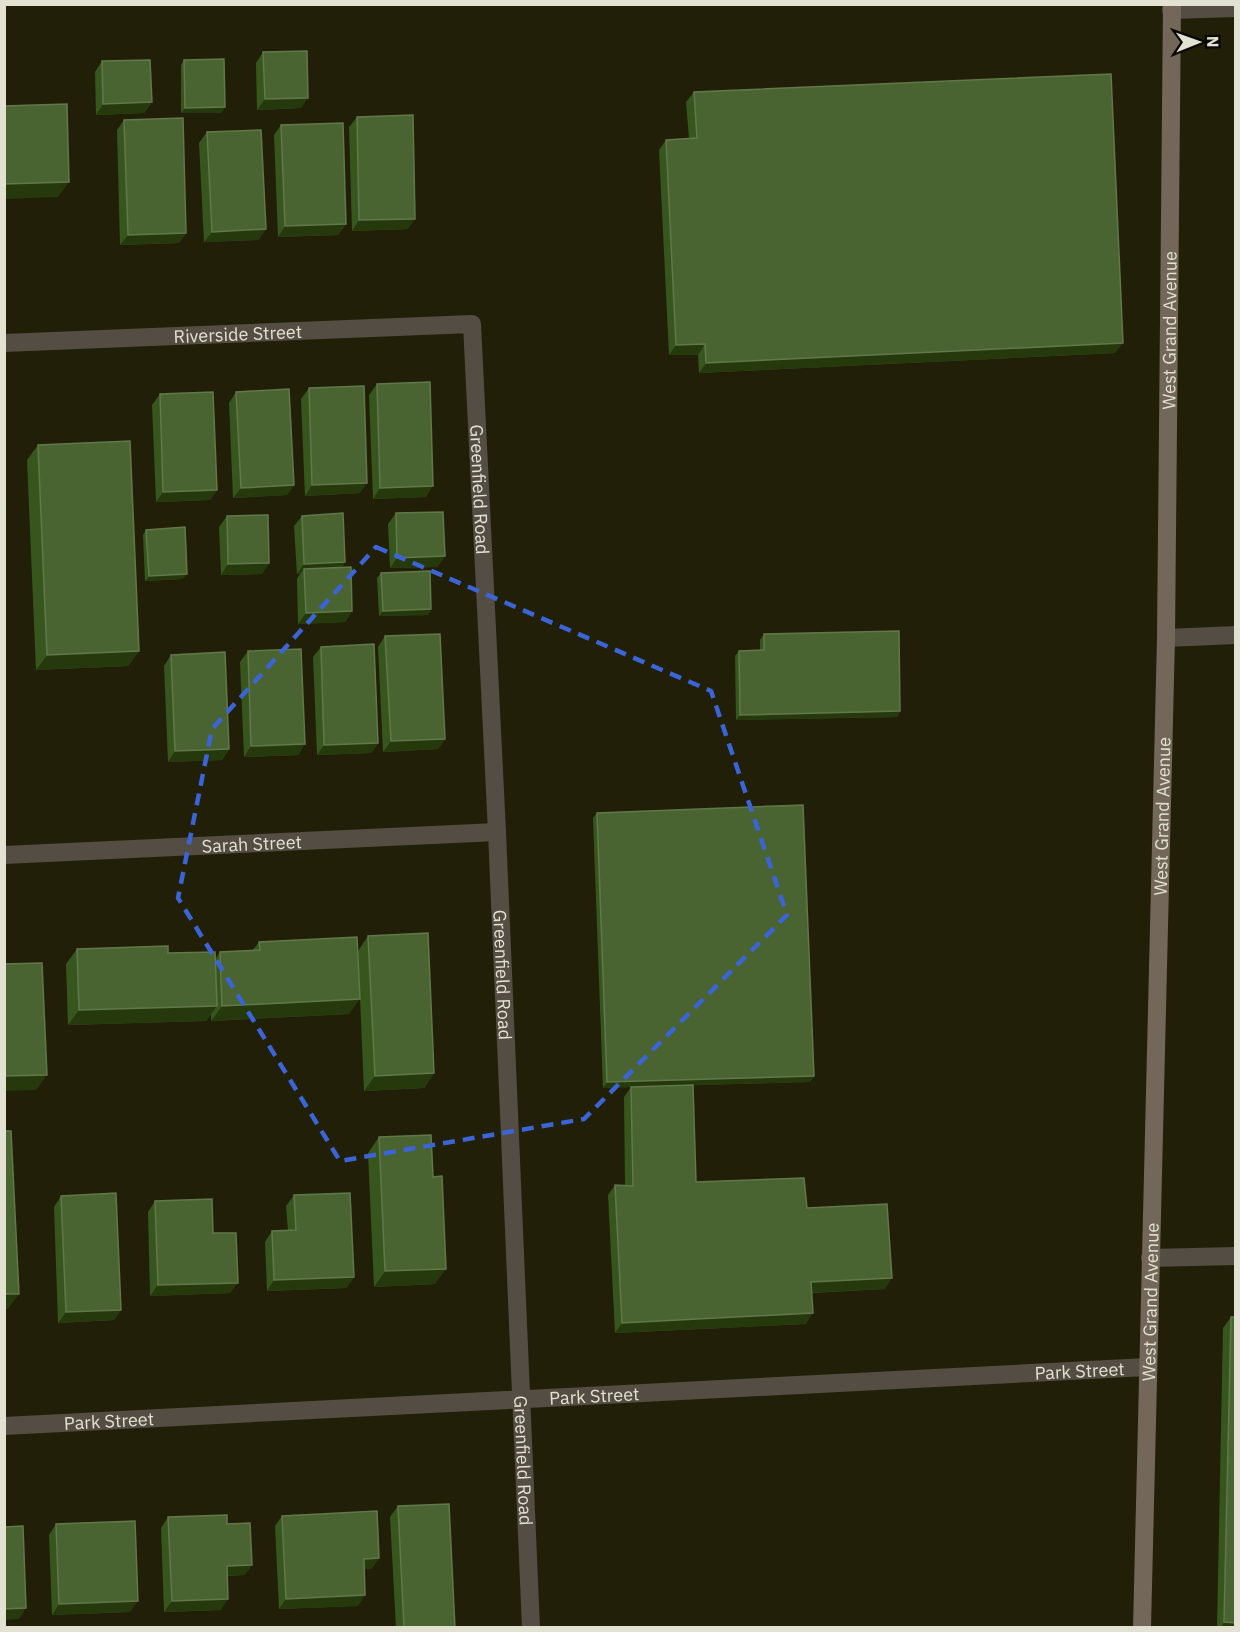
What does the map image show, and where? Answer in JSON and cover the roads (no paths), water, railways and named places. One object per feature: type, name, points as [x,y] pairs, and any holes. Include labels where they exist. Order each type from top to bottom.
[{"type":"main road","name":"West Grand Avenue","points":[[1142,1628],[1166,638],[1171,7]]},
{"type":"street","points":[[1171,7],[1236,8]]},
{"type":"street","name":"Riverside Street","points":[[4,343],[472,324]]},
{"type":"street","name":"Greenfield Road","points":[[472,324],[497,832],[519,1399],[531,1628]]},
{"type":"street","points":[[1166,638],[1236,635]]},
{"type":"street","name":"Sarah Street","points":[[4,855],[497,832]]},
{"type":"street","points":[[1150,1258],[1236,1256]]},
{"type":"street","name":"Park Street","points":[[4,1426],[1148,1367]]}]
